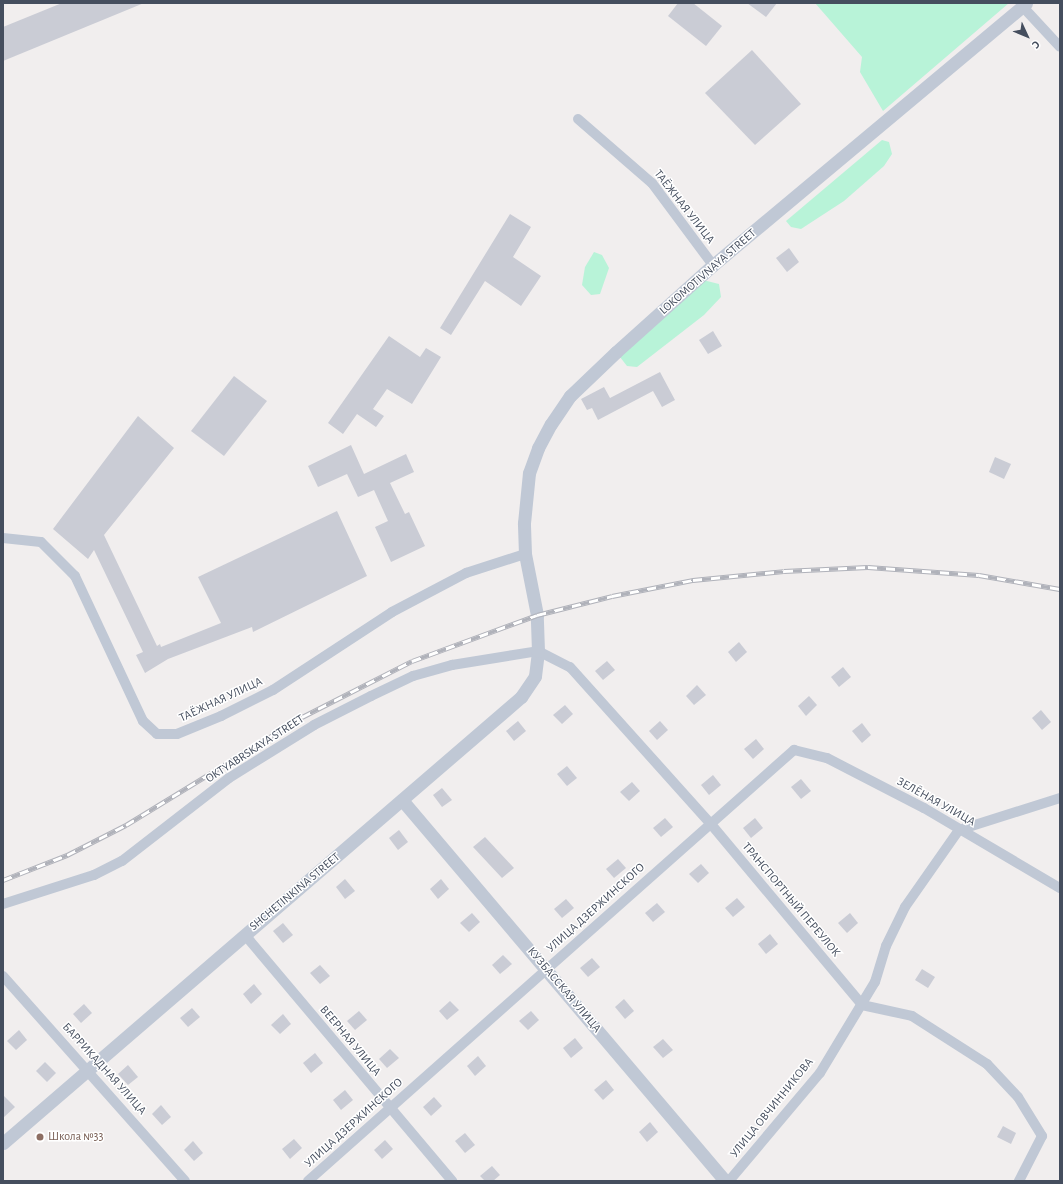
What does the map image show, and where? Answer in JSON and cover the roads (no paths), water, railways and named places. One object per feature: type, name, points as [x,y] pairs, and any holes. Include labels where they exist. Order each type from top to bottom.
[{"type":"street","points":[[1024,5],[1060,47]]},
{"type":"street","name":"LOKOMOTIVNAYA STREET","points":[[537,615],[526,554],[524,523],[529,472],[538,448],[551,424],[570,396],[593,373],[713,265],[1024,5]]},
{"type":"street","name":"ТАЁЖНАЯ УЛИЦА","points":[[578,119],[652,183],[713,265]]},
{"type":"street","name":"ТАЁЖНАЯ УЛИЦА","points":[[3,538],[41,542],[75,576],[143,721],[157,734],[177,734],[221,716],[273,690],[392,612],[466,574],[526,554]]},
{"type":"street","name":"SHCHETINKINA STREET","points":[[3,1143],[521,697],[535,676],[538,651],[537,615]]},
{"type":"street","name":"ТРАНСПОРТНЫЙ ПЕРЕУЛОК","points":[[538,651],[570,667],[710,823],[862,1005]]},
{"type":"street","name":"OKTYABRSKAYA STREET","points":[[3,904],[94,875],[122,861],[229,778],[314,725],[413,676],[452,665],[538,651]]},
{"type":"street","name":"УЛИЦА ДЗЕРЖИНСКОГО","points":[[308,1181],[546,968],[794,750]]},
{"type":"street","name":"ЗЕЛЁНАЯ УЛИЦА","points":[[794,750],[827,758],[924,808],[959,830],[1015,860],[1060,888]]},
{"type":"street","points":[[959,830],[1060,798]]},
{"type":"street","name":"КУЗБАССКАЯ УЛИЦА","points":[[402,800],[546,968],[725,1181]]},
{"type":"street","name":"УЛИЦА ОВЧИННИКОВА","points":[[729,1181],[820,1073],[875,982],[886,946],[904,907],[959,830]]},
{"type":"street","name":"ВЕЕРНАЯ УЛИЦА","points":[[245,935],[452,1181]]},
{"type":"street","name":"БАРРИКАДНАЯ УЛИЦА","points":[[3,976],[88,1069],[186,1181]]},
{"type":"street","points":[[862,1005],[912,1016],[987,1064],[1018,1097],[1042,1136],[1019,1181]]},
{"type":"railway","points":[[3,880],[67,855],[126,825],[302,717],[412,661],[537,615],[612,596],[693,580],[784,571],[868,567],[979,575],[1060,589]]},
{"type":"place","name":"Школа №33","points":[[40,1137]]}]
